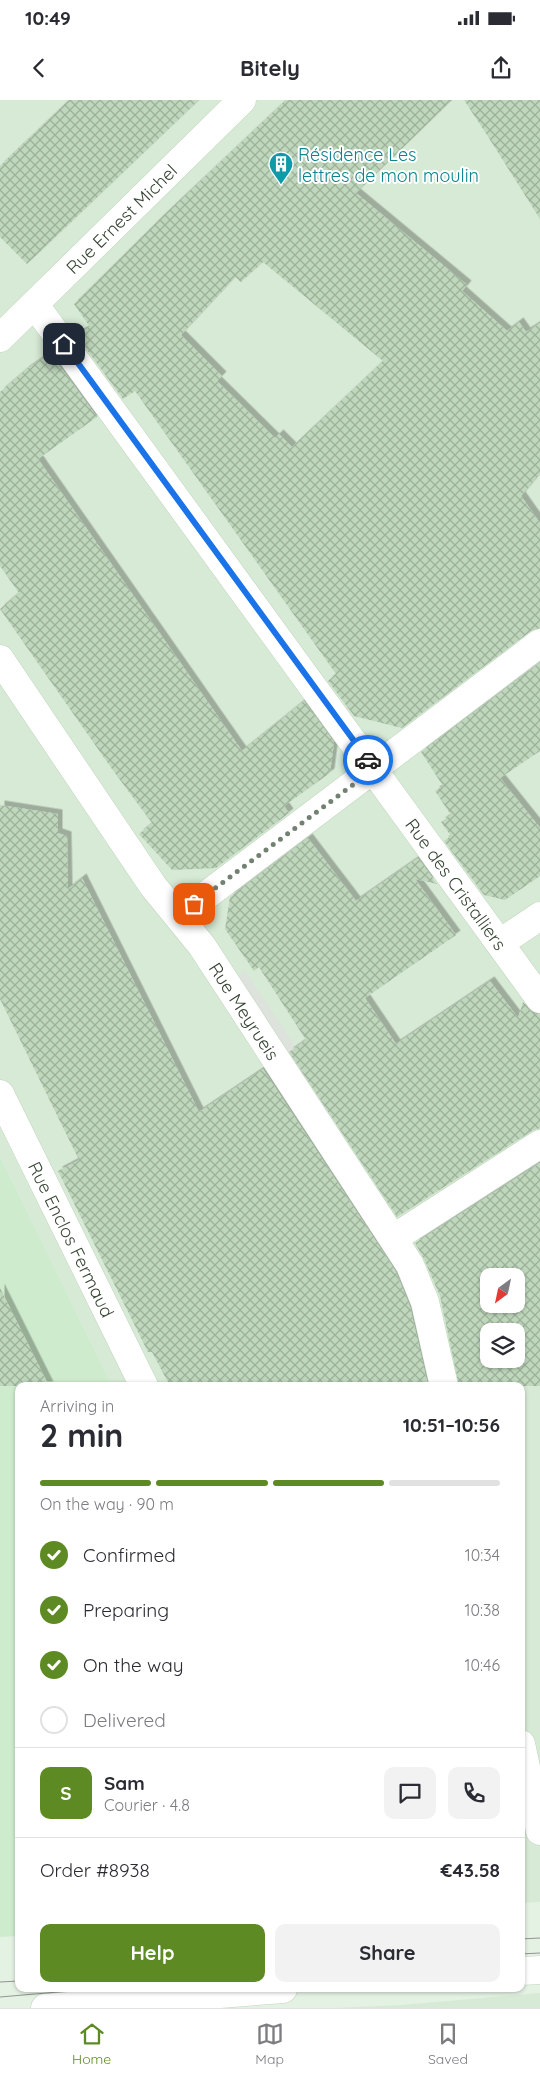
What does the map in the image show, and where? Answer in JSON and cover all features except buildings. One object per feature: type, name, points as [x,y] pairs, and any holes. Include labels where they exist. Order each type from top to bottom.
[{"type":"street","name":"Rue Ernest Michel","points":[[0,338],[242,100]]},
{"type":"street","name":"Rue des Cristalliers","points":[[35,305],[540,998]]},
{"type":"street","points":[[179,916],[540,643]]},
{"type":"street","name":"Rue Meyrueis","points":[[0,659],[153,886],[202,946],[394,1238],[410,1265],[425,1302],[443,1382]]},
{"type":"street","points":[[500,943],[540,916]]},
{"type":"street","name":"Rue Enclos Fermaud","points":[[0,1094],[142,1382]]},
{"type":"street","points":[[394,1238],[540,1144]]},
{"type":"street","points":[[525,1762],[540,1831]]},
{"type":"street","points":[[525,1971],[540,1970]]},
{"type":"street","points":[[45,2008],[245,1992]]},
{"type":"shaded area","points":[[0,100],[540,100],[540,1902],[525,1903],[525,1382],[110,1382],[0,1156]]},
{"type":"shaded area","points":[[245,971],[338,1110],[325,1119],[233,981]]},
{"type":"shaded area","points":[[0,1156],[110,1382],[15,1382],[15,1936],[0,1937]]},
{"type":"shaded area","points":[[540,1993],[540,2008],[335,2008],[402,2005]]},
{"type":"tram line","points":[[525,1939],[540,1938]]},
{"type":"tram line","points":[[525,1954],[540,1953]]},
{"type":"tram line","points":[[0,1982],[15,1981]]},
{"type":"tram line","points":[[0,1997],[58,1992]]},
{"type":"way so far","points":[[194,904],[374,769],[368,760]]},
{"type":"place","name":"Résidence Les lettres de mon moulin","points":[[281,185]]},
{"type":"route","points":[[64,344],[368,760]]}]
